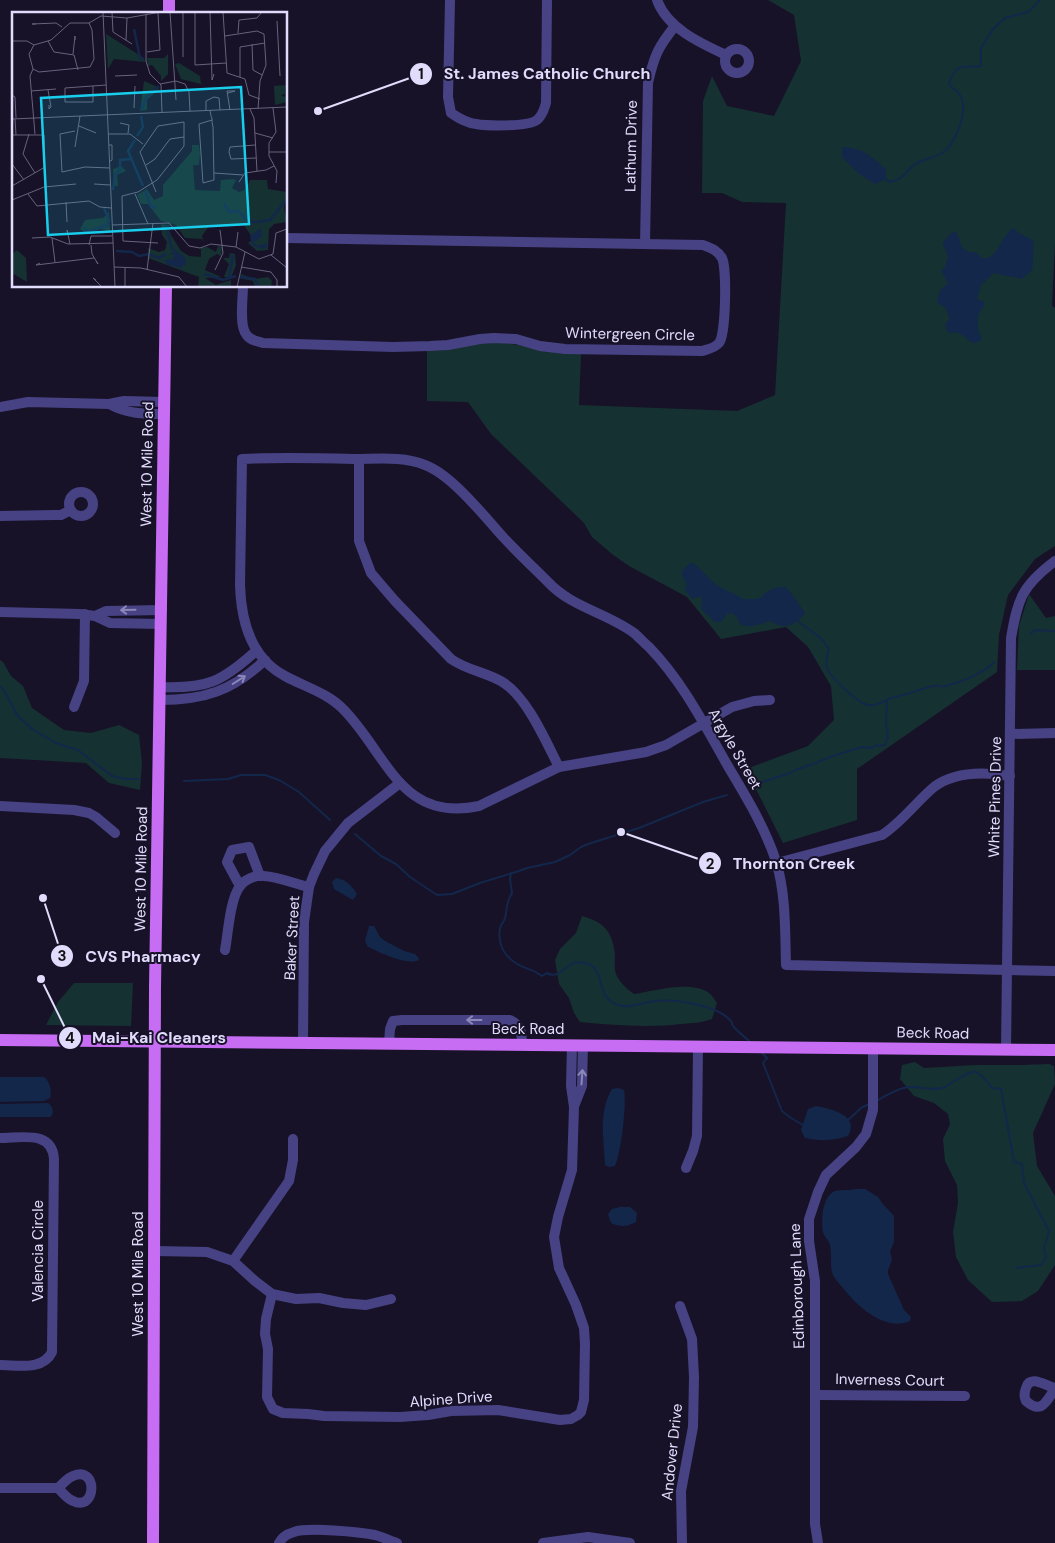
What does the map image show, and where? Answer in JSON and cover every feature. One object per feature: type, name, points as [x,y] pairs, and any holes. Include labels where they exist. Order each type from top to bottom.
[{"type":"main road","name":"West 10 Mile Road","points":[[153,1543],[155,987],[166,288]]},
{"type":"main road","name":"Beck Road","points":[[0,1040],[1055,1050]]},
{"type":"street","points":[[450,0],[448,97],[452,113],[462,120],[476,124],[494,125],[527,124],[537,120],[544,111],[546,103],[547,0]]},
{"type":"street","points":[[657,0],[659,6],[675,26],[726,55]]},
{"type":"street","name":"Lathum Drive","points":[[645,244],[648,83],[653,60],[662,43],[675,26]]},
{"type":"street","name":"Wintergreen Circle","points":[[243,288],[243,329],[246,336],[263,343],[430,346],[448,345],[480,339],[516,338],[540,346],[565,349],[702,351],[720,343],[723,335],[724,264],[714,249],[703,245],[288,238]]},
{"type":"street","points":[[0,407],[28,402],[109,404],[124,401],[163,408]]},
{"type":"street","name":"Argyle Street","points":[[258,650],[248,634],[240,601],[242,459],[270,457],[391,459],[409,460],[425,464],[439,472],[475,505],[550,585],[583,606],[634,633],[660,659],[683,688],[766,834],[776,863],[784,910],[786,965],[1055,971]]},
{"type":"street","points":[[359,459],[359,541],[371,573],[401,608],[451,659],[462,667],[482,673],[504,683],[515,693],[528,709],[559,767]]},
{"type":"street","points":[[0,516],[62,515],[70,510]]},
{"type":"street","name":"White Pines Drive","points":[[1006,1050],[1011,638],[1015,612],[1025,589],[1037,575],[1055,561]]},
{"type":"street","points":[[90,615],[106,610],[162,610]]},
{"type":"street","points":[[0,612],[53,612],[90,615],[110,623],[161,624]]},
{"type":"street","points":[[74,707],[84,681],[90,615]]},
{"type":"street","points":[[160,693],[208,684],[237,668],[258,650],[265,660],[283,675],[320,692],[343,709],[363,732],[388,769],[407,791],[422,801],[454,809],[479,806],[495,800],[513,789],[559,767],[646,752],[666,745],[732,707],[754,701],[770,700]]},
{"type":"street","points":[[160,693],[192,699],[211,695],[246,676],[265,660]]},
{"type":"street","points":[[208,684],[211,695]]},
{"type":"street","points":[[1011,734],[1055,733]]},
{"type":"street","points":[[776,863],[882,835],[895,826],[935,787],[958,776],[997,774],[1010,776]]},
{"type":"street","name":"Baker Street","points":[[304,1042],[304,922],[309,887],[325,851],[337,835],[363,810],[400,783]]},
{"type":"street","points":[[0,806],[74,810],[89,813],[114,833]]},
{"type":"street","points":[[240,886],[227,862],[232,850],[249,847],[260,876]]},
{"type":"street","points":[[225,950],[234,898],[240,886],[247,880],[265,876],[309,887]]},
{"type":"street","points":[[389,1043],[390,1029],[393,1021],[510,1020],[521,1030],[522,1045]]},
{"type":"street","name":"Alpine Drive","points":[[272,1294],[266,1319],[265,1334],[268,1349],[267,1397],[274,1409],[283,1413],[324,1416],[400,1417],[451,1411],[498,1410],[560,1420],[575,1417],[581,1412],[584,1400],[584,1328],[559,1268],[554,1237],[558,1217],[571,1176],[574,1107],[582,1086],[578,1045]]},
{"type":"street","points":[[686,1168],[697,1136],[698,1047]]},
{"type":"street","name":"Edinborough Lane","points":[[818,1543],[814,1524],[815,1281],[809,1242],[809,1219],[818,1192],[826,1176],[866,1134],[873,1110],[873,1048]]},
{"type":"street","name":"Valencia Circle","points":[[0,1138],[38,1138],[48,1142],[54,1154],[54,1178],[52,1352],[45,1361],[37,1364],[0,1365]]},
{"type":"street","points":[[234,1261],[289,1181],[293,1160],[293,1140]]},
{"type":"street","points":[[155,1251],[207,1252],[234,1261],[272,1294],[296,1299],[319,1298],[342,1303],[366,1305],[391,1299]]},
{"type":"street","name":"Andover Drive","points":[[680,1306],[692,1340],[694,1377],[693,1427],[680,1491],[682,1543]]},
{"type":"street","name":"Inverness Court","points":[[815,1395],[965,1396]]},
{"type":"street","points":[[0,1488],[58,1488]]},
{"type":"street","points":[[279,1542],[283,1537],[294,1531],[306,1530],[355,1532],[397,1543]]},
{"type":"street","points":[[543,1543],[588,1537],[630,1543]]},
{"type":"green space","points":[[768,0],[1055,0],[1055,243],[1052,306],[1055,308],[1055,546],[1035,559],[1008,595],[999,635],[997,672],[857,769],[857,820],[783,843],[746,769],[808,746],[834,720],[831,686],[808,647],[786,627],[721,639],[687,597],[629,566],[592,537],[584,523],[491,434],[468,402],[427,401],[427,351],[498,342],[581,354],[579,405],[737,411],[775,395],[786,203],[742,202],[722,193],[702,193],[703,101],[712,76],[727,106],[774,116],[801,61],[794,15]]},
{"type":"green space","points":[[1029,594],[1046,618],[1055,616],[1055,670],[1017,670],[1019,626]]},
{"type":"green space","points":[[0,660],[11,676],[23,686],[32,708],[64,730],[91,733],[119,725],[139,735],[142,763],[140,790],[109,783],[86,763],[0,758]]},
{"type":"green space","points":[[582,916],[596,921],[609,933],[614,946],[617,977],[631,992],[634,994],[680,987],[698,988],[709,993],[717,1003],[712,1019],[697,1023],[656,1026],[580,1022],[574,1013],[569,998],[559,984],[555,960],[560,949],[576,933]]},
{"type":"green space","points":[[74,983],[133,983],[131,1026],[46,1025],[58,1002]]},
{"type":"green space","points":[[915,1062],[924,1068],[975,1065],[1049,1064],[1054,1066],[1055,1084],[1033,1133],[1037,1166],[1055,1196],[1055,1265],[1038,1291],[1022,1301],[992,1302],[968,1280],[956,1257],[953,1232],[958,1203],[957,1185],[945,1161],[943,1139],[950,1124],[948,1114],[934,1103],[914,1096],[900,1079],[902,1065]]},
{"type":"water","points":[[842,147],[856,149],[870,156],[886,169],[886,179],[875,184],[858,173],[842,157]]},
{"type":"water","points":[[1014,228],[1034,241],[1032,270],[1022,279],[994,273],[981,285],[977,299],[985,304],[978,315],[978,331],[982,338],[979,342],[973,343],[960,334],[948,332],[945,325],[950,318],[946,309],[937,301],[940,290],[948,283],[941,271],[945,267],[948,257],[943,245],[944,241],[951,233],[956,232],[964,249],[976,252],[981,258],[987,258],[995,252],[1006,235]]},
{"type":"water","points":[[690,563],[697,566],[716,585],[744,599],[757,599],[777,587],[786,587],[805,613],[800,619],[786,626],[770,621],[747,626],[739,623],[737,617],[732,613],[727,614],[721,622],[715,622],[701,609],[702,600],[700,596],[692,599],[685,590],[687,584],[682,576],[682,571]]},
{"type":"water","points":[[336,878],[348,883],[353,888],[357,894],[353,900],[334,889],[332,882]]},
{"type":"water","points":[[369,926],[374,926],[380,937],[385,941],[404,951],[415,954],[419,960],[400,960],[368,947],[365,941]]},
{"type":"water","points":[[0,1077],[44,1077],[50,1087],[50,1098],[44,1101],[0,1102]]},
{"type":"water","points":[[612,1089],[624,1090],[625,1097],[623,1128],[615,1166],[609,1167],[605,1165],[603,1116]]},
{"type":"water","points":[[48,1103],[53,1110],[50,1117],[0,1117],[0,1104]]},
{"type":"water","points":[[816,1106],[836,1111],[847,1118],[851,1129],[848,1136],[826,1140],[805,1138],[801,1130],[808,1109]]},
{"type":"water","points":[[865,1189],[878,1197],[894,1216],[894,1242],[890,1251],[892,1260],[888,1274],[904,1310],[911,1317],[910,1321],[891,1323],[872,1315],[849,1295],[833,1274],[830,1245],[822,1227],[824,1205],[829,1195],[833,1192]]},
{"type":"water","points":[[630,1207],[637,1213],[636,1222],[624,1226],[611,1223],[608,1214],[612,1209]]},
{"type":"waterway","points":[[886,179],[889,182],[897,180],[917,163],[939,155],[947,149],[959,129],[963,113],[962,99],[949,84],[950,79],[960,68],[981,66],[981,48],[993,29],[1005,18],[1028,12],[1040,0]]},
{"type":"waterway","points":[[798,621],[826,644],[829,649],[826,666],[833,677],[852,695],[868,705],[877,704],[890,698],[928,687],[946,686],[958,682],[978,673],[994,662]]},
{"type":"waterway","points":[[1030,634],[1035,630],[1055,631]]},
{"type":"waterway","points":[[0,686],[17,715],[32,729],[56,743],[78,750],[112,776],[138,779]]},
{"type":"waterway","points":[[756,786],[830,757],[862,747],[872,748],[876,745],[885,745],[888,736],[886,723],[887,701]]},
{"type":"waterway","points":[[184,781],[228,779],[241,775],[265,775],[279,780],[299,792],[330,820]]},
{"type":"waterway","points":[[355,834],[381,856],[396,864],[410,877],[437,895],[452,894],[527,868],[555,862],[588,844],[639,828],[703,802],[727,795]]},
{"type":"waterway","points":[[511,873],[512,893],[499,936],[503,950],[512,960],[542,976],[547,973],[558,974],[573,963],[585,963],[593,966],[605,994],[618,1005],[632,1006],[664,1001],[684,1002],[705,1007],[723,1014],[750,1042]]},
{"type":"waterway","points":[[761,1052],[767,1058],[763,1063],[782,1111],[803,1125]]},
{"type":"waterway","points":[[878,1100],[906,1087],[932,1089],[945,1087],[973,1072],[976,1072],[985,1079],[992,1088],[1001,1089],[1014,1162],[1022,1164],[1024,1183],[1049,1231],[1044,1248],[1046,1258],[1041,1265],[1016,1268]]},
{"type":"waterway","points":[[847,1121],[861,1108],[869,1104]]},
{"type":"place","name":"St. James Catholic Church","points":[[318,111]]},
{"type":"place","name":"Thornton Creek","points":[[621,832]]},
{"type":"place","name":"CVS Pharmacy","points":[[43,898]]},
{"type":"place","name":"Mai-Kai Cleaners","points":[[41,979]]}]
